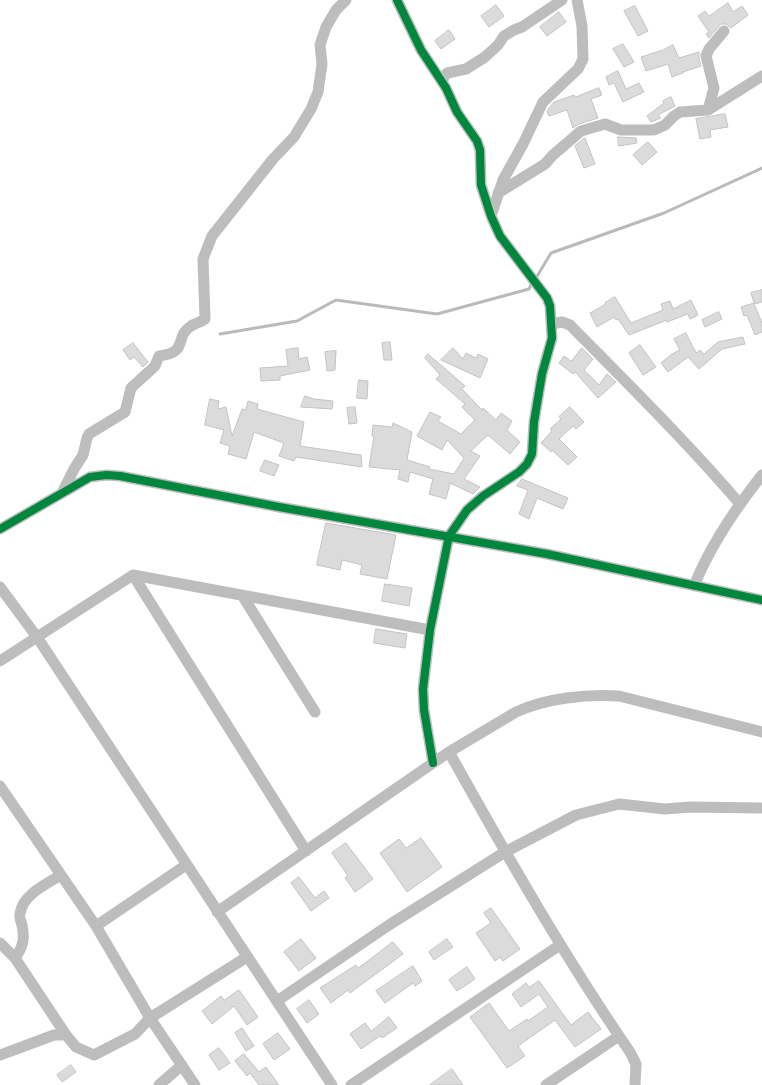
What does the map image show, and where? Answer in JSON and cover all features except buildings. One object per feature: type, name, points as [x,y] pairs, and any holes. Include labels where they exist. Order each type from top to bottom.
[{"type":"street","points":[[63,491],[83,455],[86,438],[89,434],[125,412],[131,388],[155,366],[158,356],[170,355],[177,350],[183,336],[191,326],[205,319],[202,260],[212,236],[273,159],[294,137],[312,109],[318,92],[322,64],[320,45],[326,27],[336,10],[346,0]]},
{"type":"street","points":[[397,0],[421,50],[442,82],[457,112],[480,150],[481,186],[491,216],[500,236],[546,298],[550,306],[552,324],[552,338],[542,374],[534,422],[532,454],[527,464],[519,472],[483,496],[467,510],[449,536],[430,630],[423,689],[424,710],[433,763]]},
{"type":"street","points":[[442,82],[447,73],[466,69],[485,58],[504,36],[522,27],[562,0]]},
{"type":"street","points":[[491,216],[510,165],[523,144],[543,102],[578,69],[583,59],[582,26],[577,0]]},
{"type":"street","points":[[708,110],[714,88],[706,56],[709,49],[724,31]]},
{"type":"street","points":[[498,193],[544,164],[581,131],[605,124],[622,130],[654,130],[665,125],[680,112],[708,110],[762,76]]},
{"type":"street","points":[[552,324],[562,322],[570,325],[710,468],[740,504]]},
{"type":"street","points":[[694,586],[702,565],[740,504],[762,475]]},
{"type":"street","points":[[0,529],[90,477],[120,476],[279,507],[548,554],[762,600]]},
{"type":"street","points":[[0,662],[133,575],[430,630]]},
{"type":"street","points":[[133,575],[306,851]]},
{"type":"street","points":[[0,587],[37,637],[332,1085]]},
{"type":"street","points":[[242,595],[315,712]]},
{"type":"street","points":[[217,912],[433,763],[516,712],[528,707],[575,697],[619,696],[762,732]]},
{"type":"street","points":[[450,752],[505,852],[560,945],[630,1052],[636,1064],[635,1085]]},
{"type":"street","points":[[0,786],[96,926],[150,1018],[195,1085]]},
{"type":"street","points":[[277,1001],[389,925],[505,852],[576,815],[619,804],[665,808],[762,808]]},
{"type":"street","points":[[96,926],[186,865]]},
{"type":"street","points":[[15,958],[24,946],[24,932],[20,915],[25,901],[61,874]]},
{"type":"street","points":[[0,943],[15,958],[76,1047],[94,1054],[135,1034],[150,1018],[247,957]]},
{"type":"street","points":[[351,1085],[560,945]]},
{"type":"street","points":[[0,1055],[54,1035],[66,1035]]},
{"type":"street","points":[[546,1085],[620,1036]]},
{"type":"street","points":[[159,1085],[182,1065]]},
{"type":"waterway","points":[[536,278],[551,253],[664,213],[762,168]]},
{"type":"waterway","points":[[220,334],[297,321],[336,300],[437,314],[529,289],[532,283]]},
{"type":"cycle path","points":[[397,0],[421,50],[446,88],[457,112],[477,141],[480,150],[481,185],[491,216],[500,236],[547,298],[550,306],[552,338],[542,374],[534,422],[532,454],[527,464],[467,510],[449,536],[430,630],[423,689],[424,710],[433,763]]},
{"type":"cycle path","points":[[0,529],[90,477],[120,476],[279,507],[547,554],[762,600]]}]
